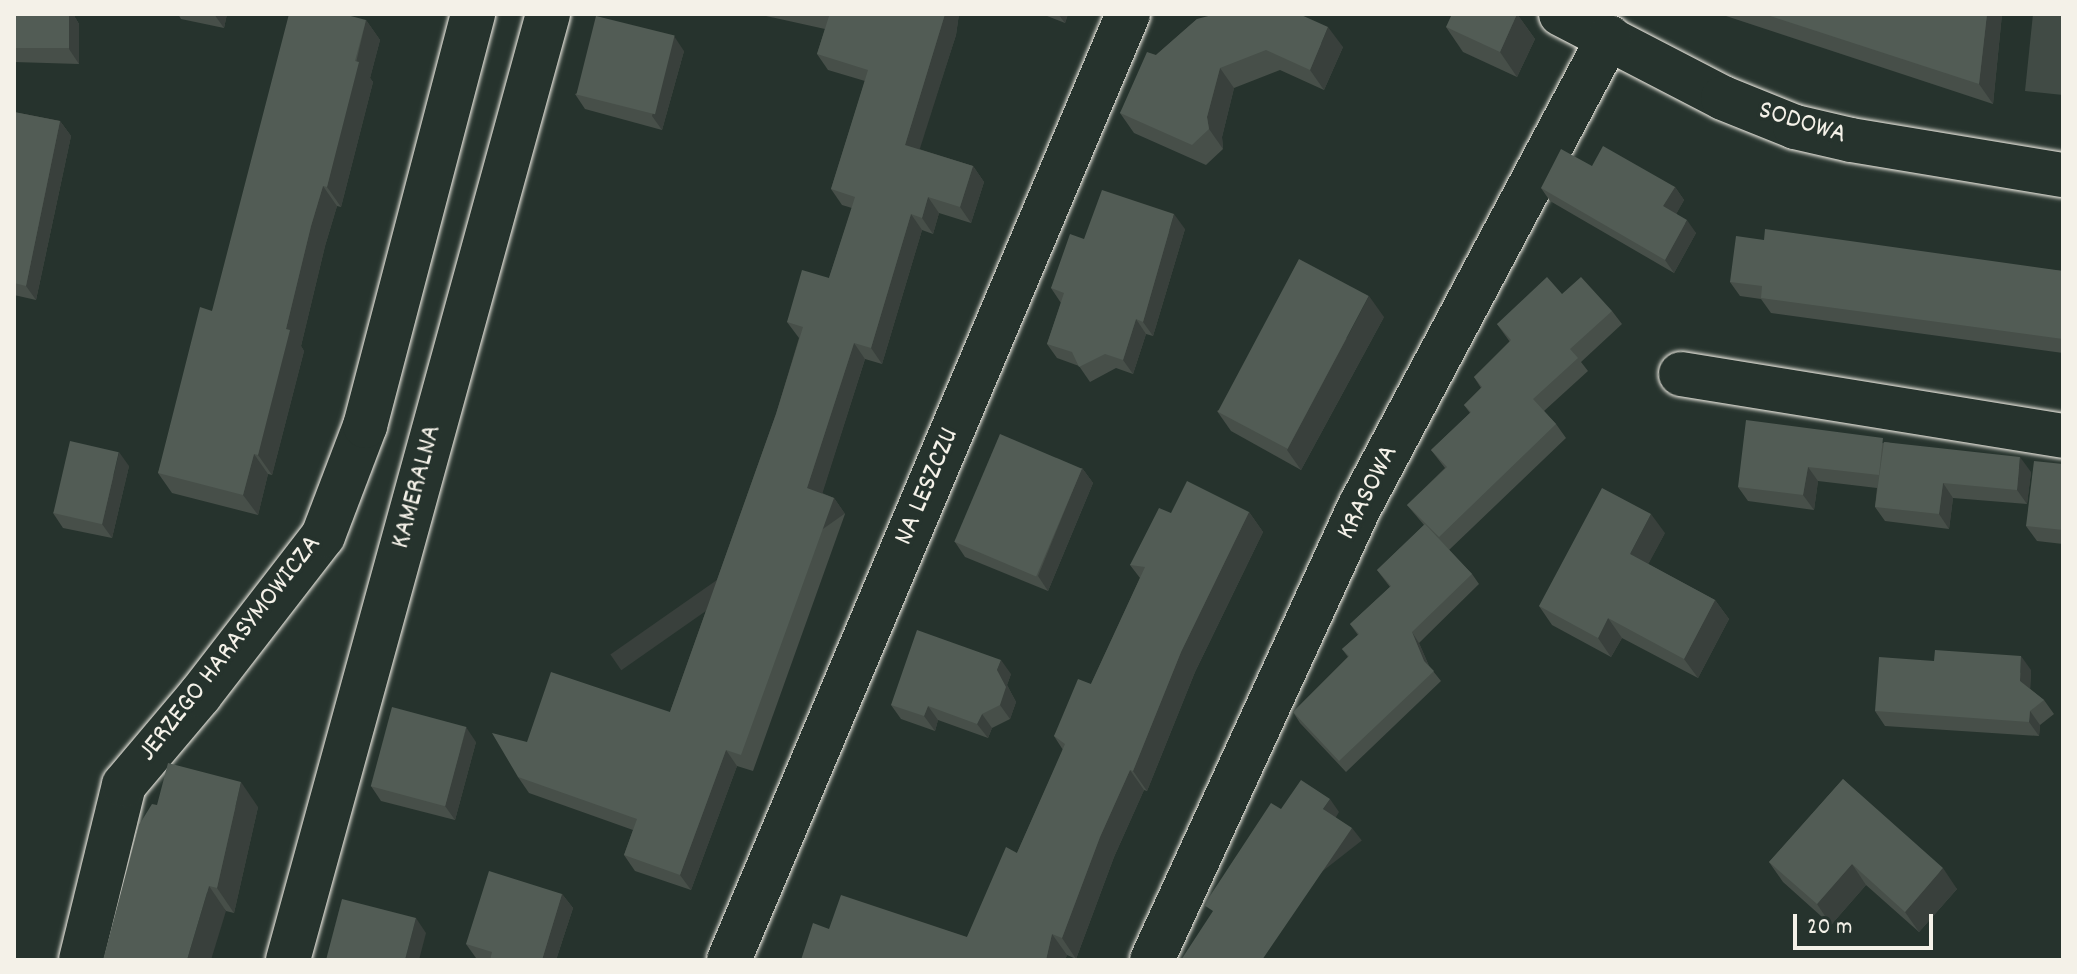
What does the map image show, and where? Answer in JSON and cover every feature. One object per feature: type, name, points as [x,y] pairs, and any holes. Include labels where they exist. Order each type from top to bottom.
[{"type":"street","name":"JERZEGO HARASYMOWICZA","points":[[81,960],[124,785],[200,695],[323,536],[365,426],[473,14]]},
{"type":"street","name":"KAMERALNA","points":[[288,960],[548,14]]},
{"type":"street","name":"NA LESZCZU","points":[[729,960],[1128,14]]},
{"type":"street","name":"SODOWA","points":[[1561,14],[1723,98],[1795,127],[1851,140],[2063,175]]},
{"type":"street","name":"KRASOWA","points":[[1152,960],[1360,506],[1609,37]]},
{"type":"street","points":[[1681,374],[2063,436]]},
{"type":"shaded area","points":[[2033,14],[2063,14],[2063,95],[2025,91]]},
{"type":"building","points":[[14,14],[69,14],[69,48],[14,48]]},
{"type":"building","points":[[289,14],[343,14],[366,20],[355,61],[359,62],[327,187],[323,186],[311,226],[286,329],[290,330],[258,455],[254,454],[243,495],[158,473],[200,307],[212,311]]},
{"type":"building","points":[[818,14],[945,14],[905,145],[973,166],[960,207],[928,197],[922,218],[911,214],[871,348],[854,343],[807,488],[834,498],[741,755],[726,750],[680,875],[624,855],[637,819],[518,777],[492,733],[527,742],[551,672],[670,712],[776,414],[803,327],[787,322],[802,270],[829,278],[855,197],[831,189],[868,70],[817,54],[829,16]]},
{"type":"building","points":[[1216,14],[1299,14],[1328,27],[1310,70],[1266,50],[1220,68],[1207,117],[1209,129],[1192,145],[1120,113],[1147,52],[1156,55],[1197,19]]},
{"type":"building","points":[[1452,14],[1517,14],[1500,52],[1446,27]]},
{"type":"building","points":[[1764,14],[1987,14],[1979,84]]},
{"type":"building","points":[[596,16],[675,36],[655,114],[576,95]]},
{"type":"building","points":[[14,112],[60,121],[26,286],[14,283]]},
{"type":"building","points":[[1603,146],[1675,187],[1663,206],[1687,220],[1665,260],[1541,188],[1561,149],[1592,166]]},
{"type":"building","points":[[1102,190],[1174,214],[1143,322],[1136,319],[1123,360],[1105,354],[1079,367],[1072,352],[1047,344],[1064,293],[1051,288],[1070,234],[1084,239]]},
{"type":"building","points":[[1765,229],[2063,271],[2063,339],[1761,298],[1762,286],[1730,282],[1736,236],[1764,240]]},
{"type":"building","points":[[1299,259],[1369,296],[1288,449],[1218,412]]},
{"type":"building","points":[[1547,277],[1562,294],[1581,277],[1612,311],[1570,349],[1578,358],[1533,399],[1556,424],[1439,537],[1407,505],[1447,467],[1431,450],[1471,412],[1464,405],[1482,387],[1474,377],[1511,340],[1497,324]]},
{"type":"building","points":[[1746,420],[1883,438],[1879,475],[1808,467],[1803,495],[1738,487]]},
{"type":"building","points":[[1000,434],[1082,469],[1036,576],[954,542]]},
{"type":"building","points":[[70,441],[119,452],[102,524],[53,513]]},
{"type":"building","points":[[1884,442],[2020,457],[2017,490],[1943,483],[1939,514],[1875,507]]},
{"type":"building","points":[[2034,461],[2063,464],[2063,530],[2026,526]]},
{"type":"building","points":[[1187,481],[1249,512],[1181,652],[1133,771],[1130,770],[1100,837],[1062,938],[1052,934],[1046,960],[801,960],[813,923],[829,929],[841,895],[967,937],[1006,847],[1017,853],[1065,744],[1054,736],[1078,679],[1091,684],[1145,567],[1130,565],[1159,508],[1171,513]]},
{"type":"building","points":[[1602,488],[1651,514],[1630,554],[1715,600],[1684,659],[1608,618],[1598,638],[1539,606]]},
{"type":"building","points":[[1425,524],[1472,574],[1412,632],[1424,661],[1434,671],[1339,761],[1293,712],[1349,656],[1342,649],[1359,634],[1350,624],[1391,586],[1377,570]]},
{"type":"building","points":[[917,630],[1001,660],[997,670],[1006,687],[1000,705],[982,714],[977,724],[928,706],[924,716],[891,705]]},
{"type":"building","points":[[1935,650],[2021,656],[2020,681],[2044,700],[2030,711],[2029,722],[1875,711],[1879,657],[1934,661]]},
{"type":"building","points":[[392,707],[466,727],[445,806],[371,786]]},
{"type":"building","points":[[168,763],[241,782],[217,888],[209,886],[187,960],[103,960],[139,825],[152,804],[157,805]]},
{"type":"building","points":[[1843,779],[1943,868],[1905,912],[1852,864],[1817,904],[1769,862]]},
{"type":"building","points":[[1301,780],[1330,799],[1323,809],[1352,828],[1262,960],[1181,960],[1213,911],[1204,905],[1271,803],[1281,809]]},
{"type":"building","points":[[489,871],[562,894],[542,960],[490,960],[492,952],[466,944]]},
{"type":"building","points":[[342,899],[416,918],[405,960],[326,960]]}]
